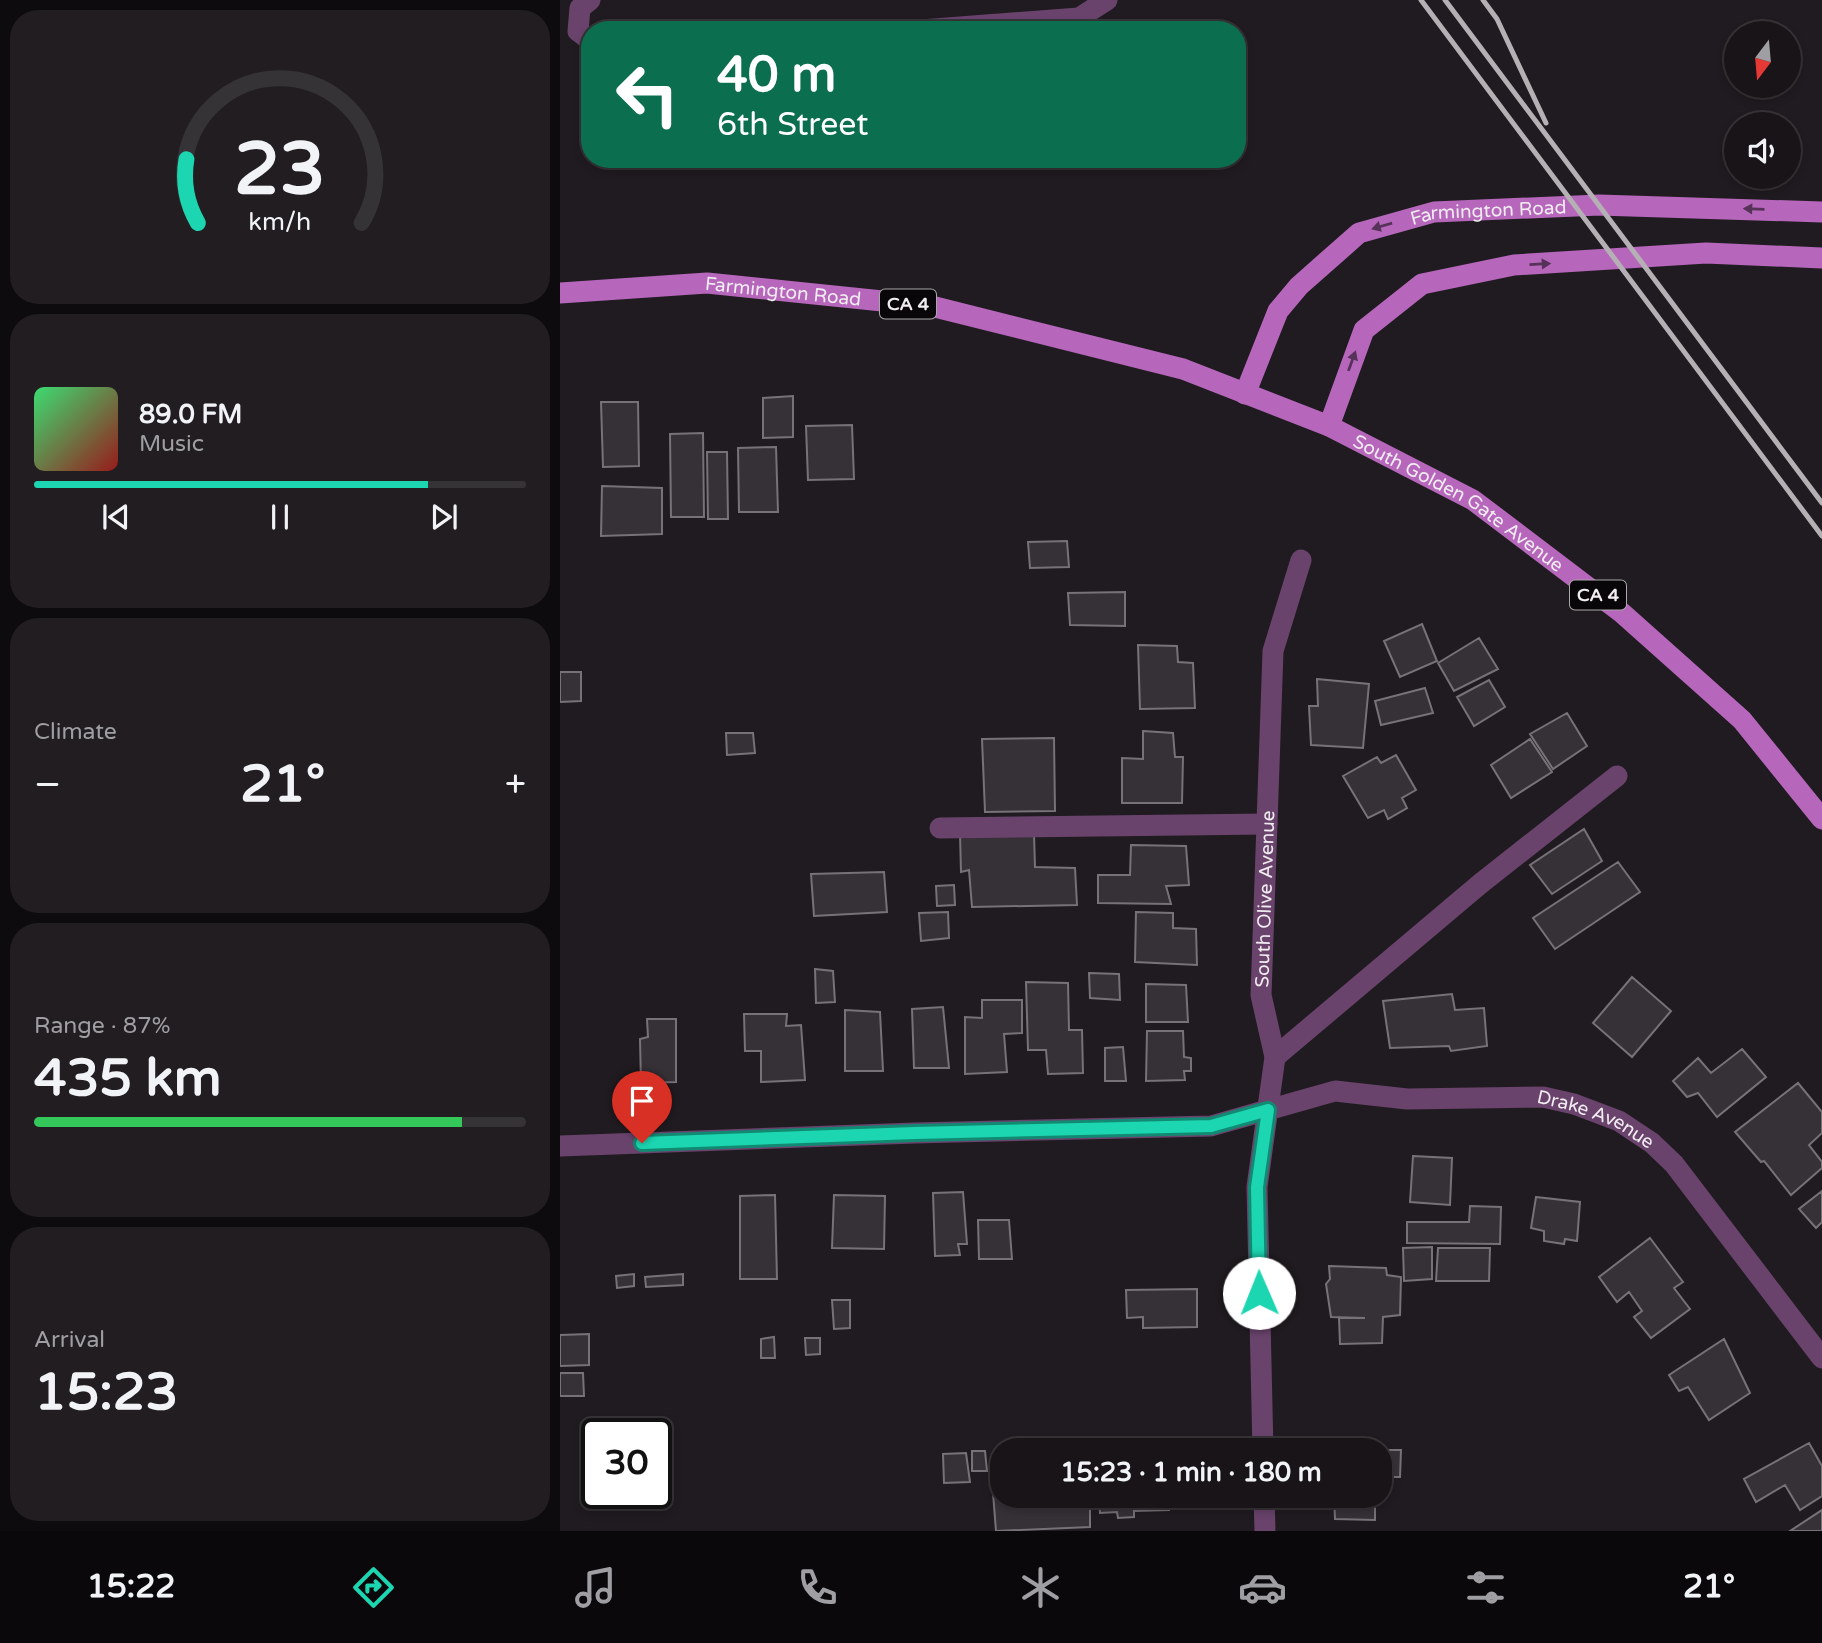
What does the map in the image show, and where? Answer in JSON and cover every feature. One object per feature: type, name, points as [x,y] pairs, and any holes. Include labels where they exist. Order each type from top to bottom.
[{"type":"main road","name":"Farmington Road","points":[[1245,394],[1278,311],[1299,286],[1359,233],[1434,212],[1599,205],[1822,212]]},
{"type":"main road","points":[[1329,426],[1364,330],[1422,284],[1514,265],[1706,253],[1822,258]]},
{"type":"main road","name":"Farmington Road","points":[[560,293],[707,283],[931,306],[1183,369],[1329,426]]},
{"type":"main road","name":"South Golden Gate Avenue","points":[[1329,426],[1473,500],[1622,613],[1742,720],[1822,819]]},
{"type":"street","points":[[581,33],[578,31],[580,8],[590,0]]},
{"type":"street","points":[[1040,21],[1079,18],[1107,0]]},
{"type":"street","name":"South Olive Avenue","points":[[1263,1438],[1257,1187],[1275,1057],[1261,995],[1273,651],[1301,560]]},
{"type":"street","points":[[1275,1057],[1447,911],[1616,776]]},
{"type":"street","points":[[940,828],[1267,824]]},
{"type":"street","name":"Drake Avenue","points":[[560,1146],[1211,1126],[1335,1091],[1407,1099],[1543,1097],[1574,1104],[1619,1121],[1652,1143],[1690,1182],[1822,1358]]},
{"type":"street","points":[[1264,1508],[1265,1531]]},
{"type":"building","points":[[793,396],[793,437],[763,438],[763,398]]},
{"type":"building","points":[[601,402],[638,402],[639,466],[603,467]]},
{"type":"building","points":[[852,425],[854,479],[808,480],[806,426]]},
{"type":"building","points":[[703,433],[704,517],[671,517],[670,434]]},
{"type":"building","points":[[776,447],[778,512],[739,512],[738,448]]},
{"type":"building","points":[[707,452],[727,452],[728,519],[708,519]]},
{"type":"building","points":[[602,486],[662,488],[662,534],[601,536]]},
{"type":"building","points":[[1067,541],[1069,567],[1030,568],[1028,542]]},
{"type":"building","points":[[1125,592],[1125,626],[1070,625],[1068,593]]},
{"type":"building","points":[[1422,624],[1437,661],[1400,677],[1384,641]]},
{"type":"building","points":[[1479,638],[1498,669],[1454,691],[1438,663]]},
{"type":"building","points":[[1138,645],[1177,646],[1178,662],[1193,663],[1195,708],[1140,709]]},
{"type":"building","points":[[560,672],[581,672],[581,701],[560,702]]},
{"type":"building","points":[[1317,679],[1369,684],[1363,748],[1311,745],[1309,706],[1318,706]]},
{"type":"building","points":[[1489,680],[1505,707],[1474,726],[1457,697]]},
{"type":"building","points":[[1425,688],[1433,713],[1381,725],[1375,701]]},
{"type":"building","points":[[1567,713],[1587,746],[1553,769],[1530,734]]},
{"type":"building","points":[[1143,731],[1173,733],[1175,757],[1183,757],[1182,803],[1122,803],[1122,758],[1143,759]]},
{"type":"building","points":[[726,733],[753,733],[755,753],[727,755]]},
{"type":"building","points":[[1054,738],[1055,811],[985,812],[982,739]]},
{"type":"building","points":[[1530,739],[1552,772],[1511,798],[1491,765]]},
{"type":"building","points":[[1396,755],[1416,790],[1402,798],[1407,808],[1388,819],[1384,810],[1368,818],[1343,776],[1377,757],[1381,763]]},
{"type":"building","points":[[1584,829],[1602,861],[1552,894],[1530,865]]},
{"type":"building","points":[[960,834],[1034,834],[1035,867],[1075,868],[1077,905],[972,907],[969,870],[961,872]]},
{"type":"building","points":[[1131,845],[1186,846],[1189,885],[1166,886],[1171,904],[1098,903],[1098,875],[1130,875]]},
{"type":"building","points":[[1618,862],[1640,892],[1555,949],[1533,918]]},
{"type":"building","points":[[884,872],[887,912],[814,916],[811,874]]},
{"type":"building","points":[[954,885],[955,905],[937,906],[936,886]]},
{"type":"building","points":[[948,912],[949,938],[921,941],[919,913]]},
{"type":"building","points":[[1136,912],[1173,913],[1173,928],[1196,929],[1197,965],[1135,962]]},
{"type":"building","points":[[815,969],[833,971],[835,1002],[816,1003]]},
{"type":"building","points":[[1089,973],[1119,974],[1120,1000],[1090,998]]},
{"type":"building","points":[[1632,977],[1671,1011],[1632,1057],[1593,1023]]},
{"type":"building","points":[[1026,982],[1068,983],[1069,1030],[1082,1030],[1083,1073],[1048,1074],[1046,1050],[1028,1050]]},
{"type":"building","points":[[1146,984],[1186,985],[1188,1022],[1146,1022]]},
{"type":"building","points":[[1452,994],[1455,1010],[1484,1008],[1487,1046],[1451,1051],[1449,1046],[1390,1048],[1383,1001]]},
{"type":"building","points":[[982,1000],[1022,1000],[1022,1033],[1004,1034],[1007,1072],[965,1074],[965,1017],[982,1018]]},
{"type":"building","points":[[943,1007],[949,1068],[914,1068],[912,1009]]},
{"type":"building","points":[[845,1010],[880,1012],[883,1071],[845,1071]]},
{"type":"building","points":[[744,1014],[787,1014],[786,1026],[801,1025],[805,1080],[761,1082],[761,1051],[745,1051]]},
{"type":"building","points":[[647,1019],[676,1019],[676,1082],[641,1083],[640,1039],[648,1037]]},
{"type":"building","points":[[1147,1031],[1183,1031],[1184,1057],[1191,1058],[1191,1071],[1184,1071],[1185,1080],[1146,1081]]},
{"type":"building","points":[[1123,1047],[1126,1081],[1105,1081],[1105,1048]]},
{"type":"building","points":[[1742,1049],[1766,1077],[1717,1117],[1698,1093],[1687,1097],[1673,1081],[1698,1058],[1711,1073]]},
{"type":"building","points":[[1798,1083],[1822,1112],[1822,1133],[1809,1145],[1822,1162],[1822,1168],[1791,1195],[1764,1161],[1761,1162],[1735,1132]]},
{"type":"building","points":[[1413,1156],[1452,1158],[1450,1205],[1410,1202]]},
{"type":"building","points":[[1822,1191],[1822,1222],[1816,1228],[1799,1209]]},
{"type":"building","points":[[963,1192],[967,1244],[958,1244],[960,1255],[935,1256],[933,1193]]},
{"type":"building","points":[[775,1195],[777,1279],[740,1279],[740,1196]]},
{"type":"building","points":[[834,1195],[885,1196],[884,1249],[832,1248]]},
{"type":"building","points":[[1536,1197],[1580,1202],[1577,1241],[1565,1239],[1564,1244],[1544,1241],[1544,1231],[1531,1228]]},
{"type":"building","points":[[1470,1206],[1501,1207],[1500,1244],[1407,1243],[1407,1222],[1469,1222]]},
{"type":"building","points":[[978,1220],[1009,1220],[1012,1259],[979,1259]]},
{"type":"building","points":[[1650,1238],[1683,1282],[1674,1288],[1690,1309],[1651,1338],[1634,1317],[1642,1311],[1629,1292],[1617,1302],[1599,1277]]},
{"type":"building","points":[[1432,1247],[1432,1279],[1404,1281],[1403,1248]]},
{"type":"building","points":[[1438,1248],[1490,1248],[1489,1281],[1436,1281]]},
{"type":"building","points":[[1329,1266],[1386,1268],[1387,1275],[1401,1277],[1400,1315],[1383,1317],[1382,1343],[1340,1344],[1339,1318],[1365,1318],[1331,1317],[1326,1284],[1330,1279]]},
{"type":"building","points":[[634,1274],[634,1286],[617,1288],[616,1276]]},
{"type":"building","points":[[683,1274],[683,1285],[646,1287],[645,1277]]},
{"type":"building","points":[[1197,1289],[1197,1327],[1143,1328],[1143,1317],[1127,1318],[1126,1290]]},
{"type":"building","points":[[832,1300],[850,1300],[850,1328],[834,1329]]},
{"type":"building","points":[[589,1334],[589,1365],[560,1366],[560,1335]]},
{"type":"building","points":[[774,1337],[775,1358],[761,1358],[761,1339]]},
{"type":"building","points":[[805,1338],[820,1338],[820,1354],[806,1355]]},
{"type":"building","points":[[1724,1339],[1750,1393],[1709,1420],[1688,1387],[1679,1391],[1669,1375]]},
{"type":"building","points":[[560,1373],[583,1373],[584,1396],[560,1396]]},
{"type":"building","points":[[1809,1443],[1822,1466],[1822,1496],[1800,1510],[1785,1485],[1756,1502],[1744,1479]]},
{"type":"building","points":[[1392,1450],[1401,1450],[1400,1477],[1392,1477]]},
{"type":"building","points":[[972,1451],[985,1451],[987,1471],[972,1471]]},
{"type":"building","points":[[966,1453],[970,1482],[944,1483],[943,1454]]},
{"type":"building","points":[[994,1508],[1090,1508],[1090,1527],[996,1531]]},
{"type":"building","points":[[1100,1508],[1169,1508],[1134,1511],[1134,1517],[1118,1518],[1117,1512],[1100,1513]]},
{"type":"building","points":[[1335,1508],[1375,1508],[1375,1520],[1335,1519]]},
{"type":"building","points":[[1822,1510],[1822,1531],[1790,1531]]},
{"type":"railway","points":[[1421,0],[1822,536]]},
{"type":"railway","points":[[1445,0],[1822,503]]},
{"type":"railway","points":[[1483,0],[1497,19],[1546,123]]},
{"type":"route","points":[[642,1143],[1211,1126],[1268,1110],[1257,1187],[1259,1293]]}]
